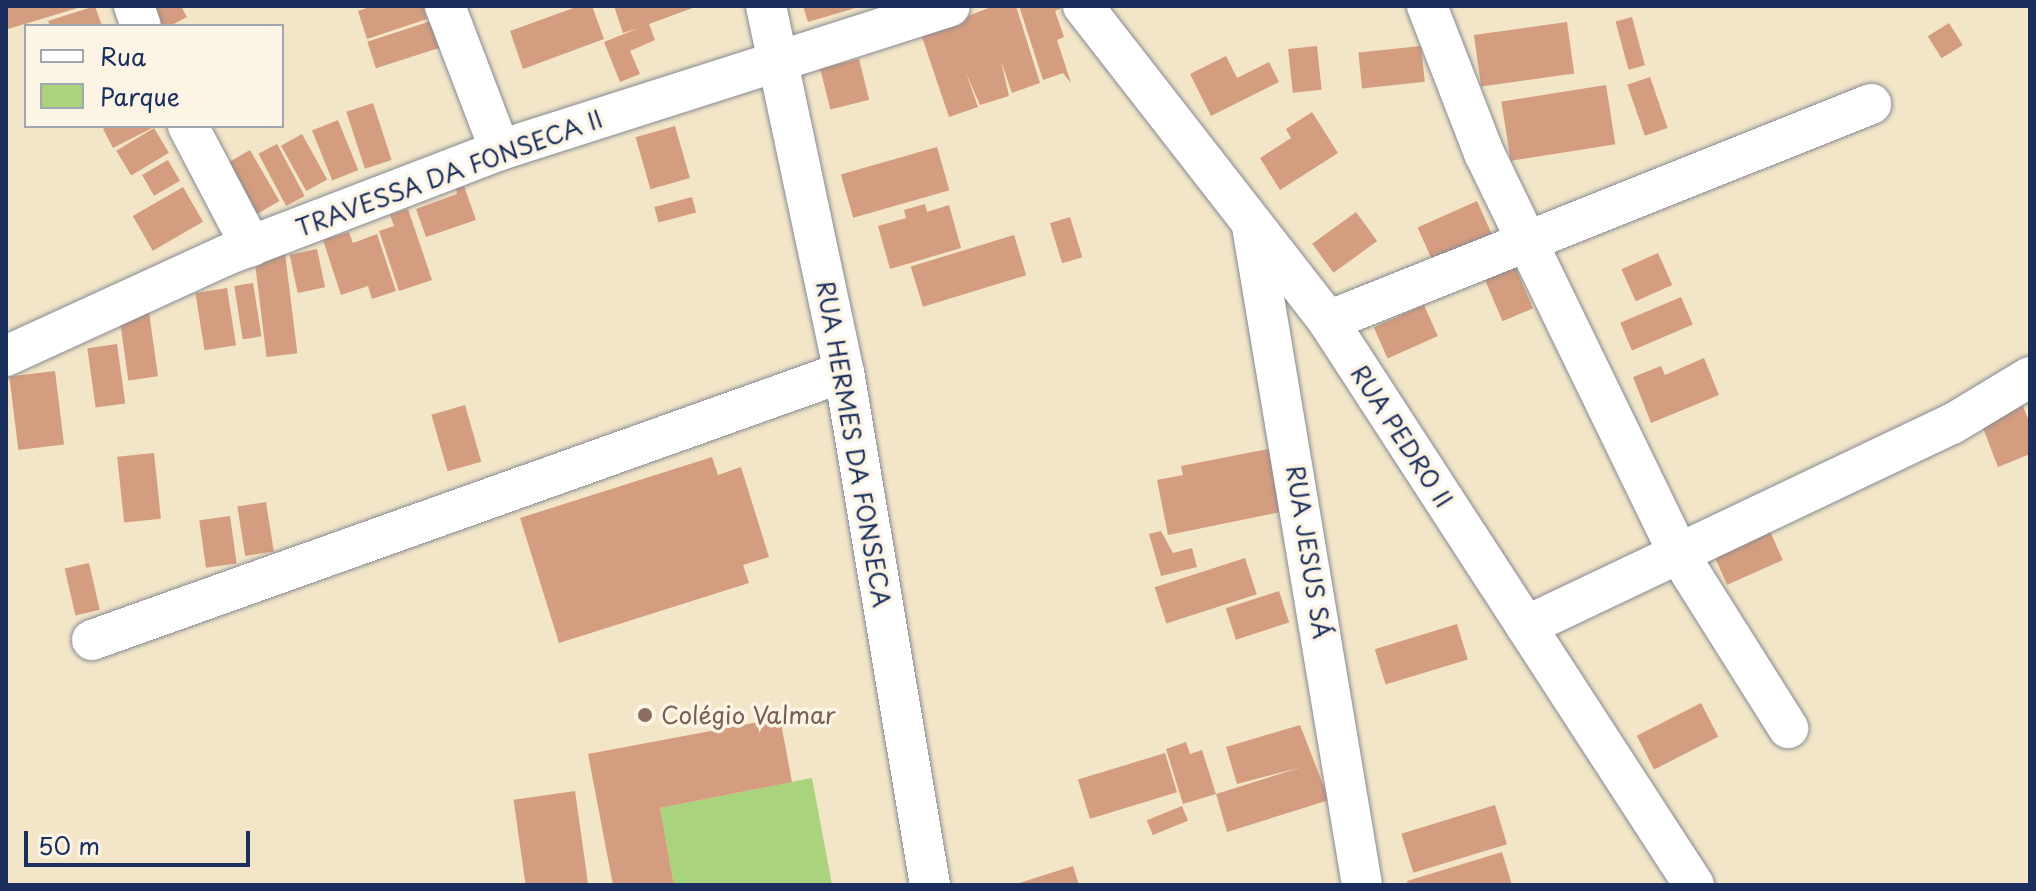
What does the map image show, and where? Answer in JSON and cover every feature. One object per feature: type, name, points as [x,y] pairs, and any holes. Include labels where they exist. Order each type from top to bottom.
[{"type":"street","points":[[445,6],[500,150]]},
{"type":"street","name":"RUA HERMES DA FONSECA","points":[[766,6],[844,372],[930,885]]},
{"type":"street","name":"TRAVESSA DA FONSECA II","points":[[6,356],[251,246],[500,150],[950,6]]},
{"type":"street","name":"RUA PEDRO II","points":[[1083,6],[1328,321],[1694,885]]},
{"type":"street","points":[[1427,6],[1484,153],[1678,553],[1788,728]]},
{"type":"street","points":[[1328,321],[1529,244],[1871,104]]},
{"type":"street","points":[[189,128],[251,246]]},
{"type":"street","name":"RUA JESUS SÁ","points":[[1250,219],[1286,408],[1362,885]]},
{"type":"street","points":[[92,640],[844,372]]},
{"type":"street","points":[[1526,626],[1952,424],[2030,377]]},
{"type":"green space","points":[[812,778],[832,885],[674,885],[660,808]]},
{"type":"building","points":[[6,6],[81,6],[81,7],[8,29]]},
{"type":"building","points":[[95,6],[101,24],[49,24],[48,21]]},
{"type":"building","points":[[141,6],[181,6],[187,17],[174,24],[151,24]]},
{"type":"building","points":[[373,6],[423,6],[427,19],[367,39],[358,11]]},
{"type":"building","points":[[579,6],[592,6],[604,39],[523,69],[510,31]]},
{"type":"building","points":[[614,6],[698,6],[649,24],[655,40],[630,51],[640,74],[620,82],[604,42],[639,28],[623,33]]},
{"type":"building","points":[[803,6],[859,6],[859,7],[808,22]]},
{"type":"building","points":[[994,6],[1016,6],[1040,83],[1012,93],[1001,61],[1009,96],[980,105],[966,73],[978,107],[949,117],[921,34]]},
{"type":"building","points":[[1019,6],[1066,6],[1055,11],[1064,37],[1057,40],[1071,83],[1063,73],[1043,80]]},
{"type":"building","points":[[1632,17],[1645,65],[1629,70],[1616,21]]},
{"type":"building","points":[[431,21],[440,48],[376,68],[367,42]]},
{"type":"building","points":[[1567,22],[1574,73],[1481,87],[1474,35]]},
{"type":"building","points":[[1949,23],[1963,45],[1942,58],[1928,36]]},
{"type":"building","points":[[1317,46],[1322,90],[1293,93],[1288,49]]},
{"type":"building","points":[[1421,46],[1425,82],[1362,88],[1358,53]]},
{"type":"building","points":[[1226,56],[1237,78],[1269,62],[1279,82],[1211,116],[1190,74]]},
{"type":"building","points":[[859,59],[869,100],[830,109],[820,69]]},
{"type":"building","points":[[1650,77],[1668,128],[1645,136],[1627,85]]},
{"type":"building","points":[[1606,85],[1615,144],[1511,161],[1501,102]]},
{"type":"building","points":[[373,103],[392,160],[365,169],[346,112]]},
{"type":"building","points":[[1312,112],[1338,153],[1280,190],[1260,158],[1291,138],[1286,129]]},
{"type":"building","points":[[338,120],[358,170],[332,181],[312,130]]},
{"type":"building","points":[[675,126],[690,178],[650,189],[636,137]]},
{"type":"building","points":[[105,128],[152,128],[113,148]]},
{"type":"building","points":[[154,128],[169,153],[131,176],[116,151]]},
{"type":"building","points":[[302,134],[327,179],[306,191],[281,146]]},
{"type":"building","points":[[277,144],[305,196],[286,206],[258,154]]},
{"type":"building","points":[[937,147],[949,190],[853,218],[841,175]]},
{"type":"building","points":[[250,150],[280,201],[255,215],[226,164]]},
{"type":"building","points":[[168,160],[180,181],[154,196],[142,175]]},
{"type":"building","points":[[464,186],[476,220],[426,237],[416,209],[457,194],[456,189]]},
{"type":"building","points":[[183,187],[203,222],[153,251],[133,216]]},
{"type":"building","points":[[692,197],[696,212],[658,223],[654,207]]},
{"type":"building","points":[[1477,201],[1492,235],[1433,261],[1418,227]]},
{"type":"building","points":[[925,204],[927,212],[949,205],[961,248],[890,269],[878,226],[906,218],[904,210]]},
{"type":"building","points":[[408,209],[432,280],[399,291],[379,231],[394,226],[390,215]]},
{"type":"building","points":[[1356,212],[1377,241],[1333,273],[1312,244]]},
{"type":"building","points":[[1070,217],[1082,257],[1062,263],[1050,223]]},
{"type":"building","points":[[349,232],[353,243],[377,234],[396,291],[372,299],[368,286],[341,295],[323,240]]},
{"type":"building","points":[[1014,235],[1026,275],[923,307],[911,267]]},
{"type":"building","points":[[317,249],[325,287],[298,293],[290,255]]},
{"type":"building","points":[[285,253],[297,353],[267,357],[254,257]]},
{"type":"building","points":[[1658,253],[1672,285],[1636,301],[1621,269]]},
{"type":"building","points":[[1515,266],[1533,308],[1503,321],[1485,279]]},
{"type":"building","points":[[253,283],[261,336],[243,339],[234,286]]},
{"type":"building","points":[[227,288],[236,345],[204,350],[195,293]]},
{"type":"building","points":[[1681,297],[1693,325],[1632,350],[1620,323]]},
{"type":"building","points":[[1424,305],[1438,336],[1388,358],[1374,327]]},
{"type":"building","points":[[149,312],[158,376],[128,381],[119,316]]},
{"type":"building","points":[[117,344],[125,403],[96,408],[87,348]]},
{"type":"building","points":[[1704,358],[1719,395],[1651,423],[1633,377],[1661,366],[1665,375]]},
{"type":"building","points":[[55,371],[64,444],[18,450],[9,377]]},
{"type":"building","points":[[465,405],[481,462],[448,471],[431,415]]},
{"type":"building","points":[[2023,406],[2030,424],[2030,454],[1998,467],[1981,423]]},
{"type":"building","points":[[1268,449],[1281,512],[1168,535],[1157,480],[1183,475],[1181,466]]},
{"type":"building","points":[[154,453],[161,519],[124,523],[117,457]]},
{"type":"building","points":[[712,457],[718,475],[741,467],[769,557],[743,565],[749,583],[559,643],[520,518]]},
{"type":"building","points":[[266,502],[274,551],[245,556],[237,507]]},
{"type":"building","points":[[230,516],[237,564],[206,568],[199,520]]},
{"type":"building","points":[[1769,529],[1783,560],[1727,585],[1713,554]]},
{"type":"building","points":[[1161,531],[1173,553],[1192,548],[1197,567],[1161,576],[1149,534]]},
{"type":"building","points":[[1245,558],[1257,594],[1166,623],[1155,587]]},
{"type":"building","points":[[89,563],[100,610],[75,615],[65,569]]},
{"type":"building","points":[[1279,591],[1289,622],[1236,640],[1226,608]]},
{"type":"building","points":[[1457,624],[1468,659],[1386,685],[1375,649]]},
{"type":"building","points":[[1701,703],[1718,737],[1654,770],[1637,736]]},
{"type":"building","points":[[780,718],[792,782],[660,808],[674,885],[613,885],[588,754]]},
{"type":"building","points":[[1300,725],[1329,800],[1227,832],[1216,794],[1302,767],[1237,784],[1226,747]]},
{"type":"building","points":[[1186,742],[1190,754],[1202,750],[1216,794],[1183,804],[1166,749]]},
{"type":"building","points":[[1165,753],[1177,792],[1090,819],[1078,780]]},
{"type":"building","points":[[575,791],[588,885],[526,885],[514,800]]},
{"type":"building","points":[[1495,805],[1507,844],[1413,873],[1401,834]]},
{"type":"building","points":[[1182,806],[1188,821],[1153,835],[1147,820]]},
{"type":"building","points":[[1502,852],[1512,885],[1408,885],[1407,881]]},
{"type":"building","points":[[1073,866],[1079,885],[1016,885],[1016,884]]},
{"type":"place","name":"Colégio Valmar","points":[[645,715]]}]
